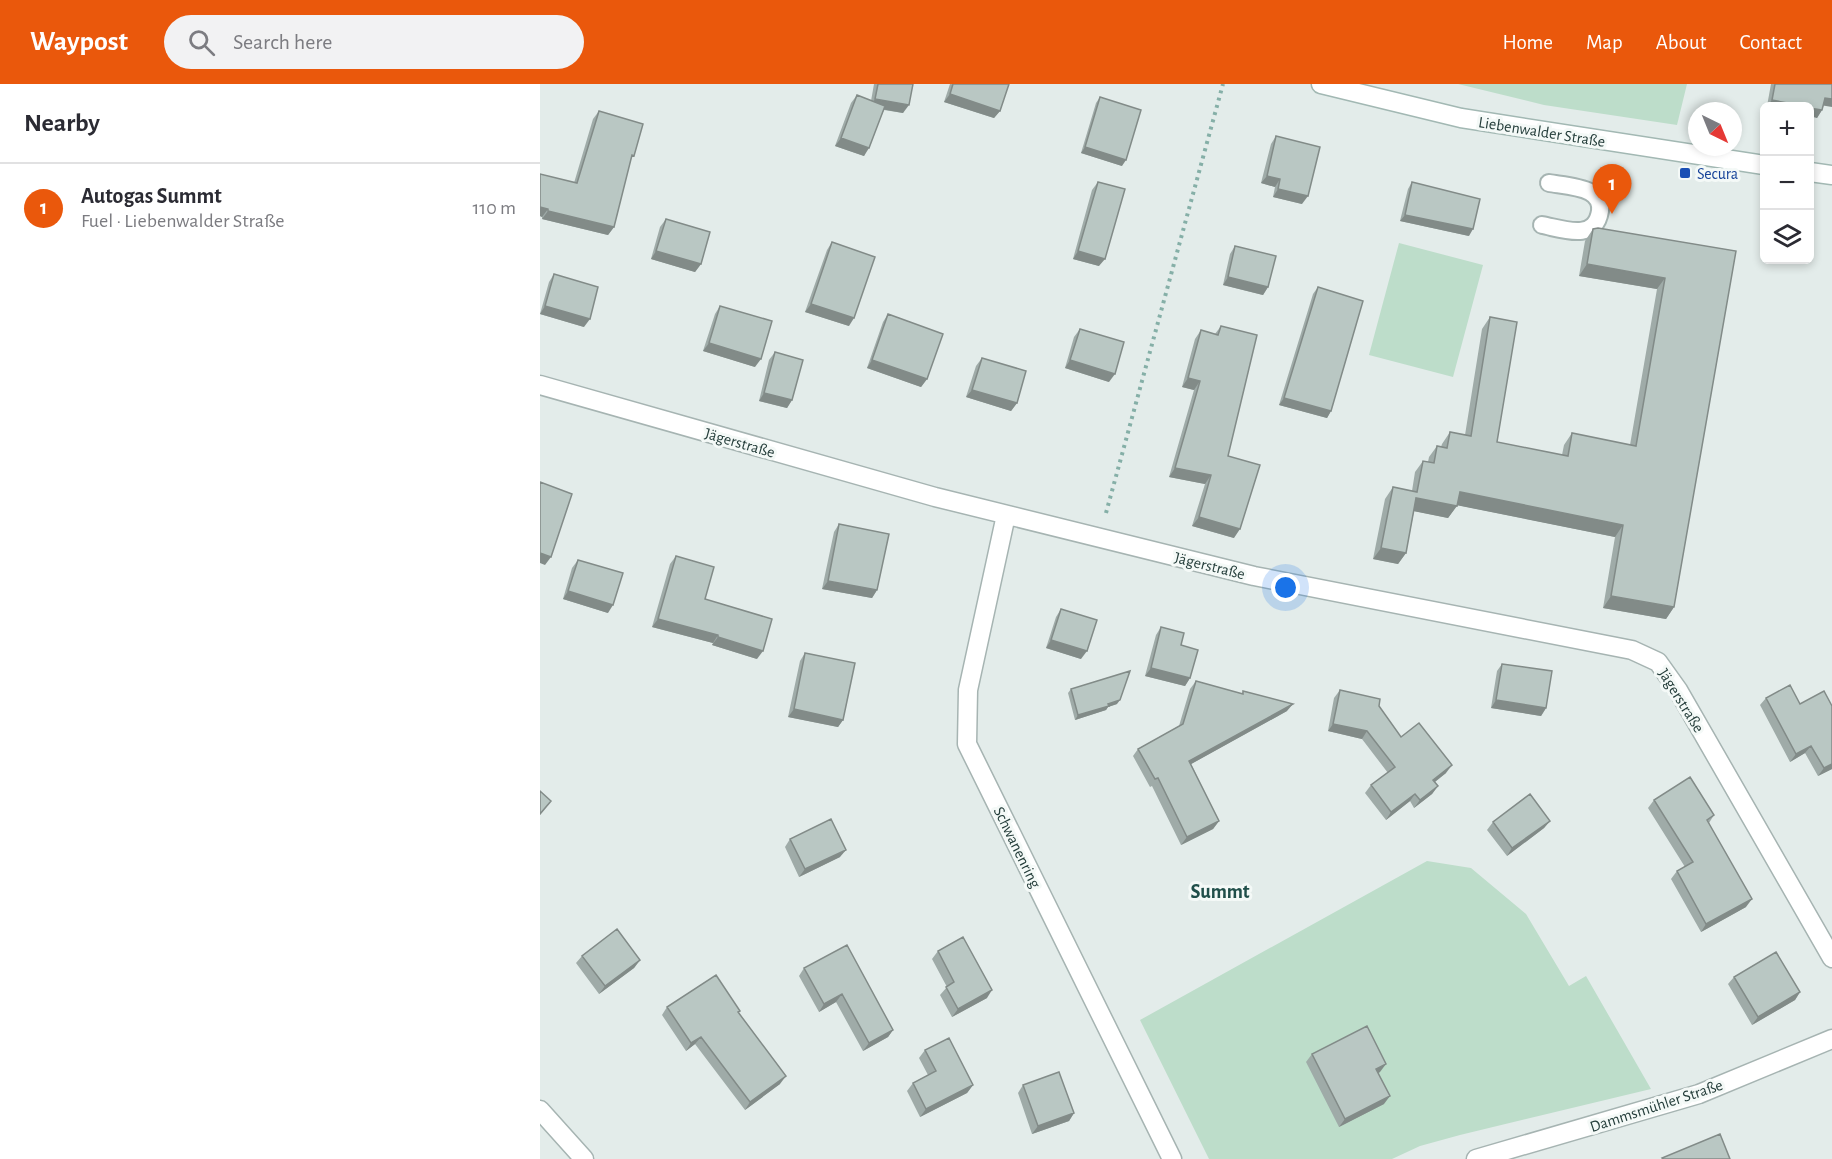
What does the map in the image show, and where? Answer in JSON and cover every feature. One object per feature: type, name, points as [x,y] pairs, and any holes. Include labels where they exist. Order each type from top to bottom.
[{"type":"street","name":"Liebenwalder Straße","points":[[1321,84],[1461,118],[1760,164]]},
{"type":"street","points":[[1814,173],[1832,175]]},
{"type":"street","name":"Jägerstraße","points":[[540,385],[1006,515],[1254,576],[1592,640],[1632,650],[1658,662],[1678,690],[1832,958]]},
{"type":"street","name":"Schwanenring","points":[[1006,515],[968,690],[967,744],[1172,1159]]},
{"type":"street","name":"Dammsmühler Straße","points":[[1476,1159],[1699,1094],[1832,1039]]},
{"type":"street","points":[[540,1110],[584,1159]]},
{"type":"lane","points":[[1542,225],[1578,232],[1590,229],[1599,220],[1600,206],[1597,198],[1588,191],[1549,183]]},
{"type":"path","points":[[1099,537],[1223,84]]},
{"type":"green space","points":[[1458,84],[1687,84],[1677,125],[1544,105]]},
{"type":"green space","points":[[1399,243],[1483,265],[1453,377],[1369,355]]},
{"type":"green space","points":[[1427,861],[1471,868],[1526,914],[1569,986],[1586,976],[1651,1089],[1460,1135],[1420,1146],[1392,1159],[1209,1159],[1140,1020]]},
{"type":"building","points":[[878,84],[913,84],[909,105],[875,99]]},
{"type":"building","points":[[953,84],[1009,84],[1000,111],[950,94]]},
{"type":"building","points":[[1775,84],[1832,84],[1832,99],[1825,98],[1822,110],[1814,109],[1814,102],[1772,100]]},
{"type":"building","points":[[857,95],[885,106],[869,148],[841,138]]},
{"type":"building","points":[[1100,97],[1141,110],[1126,160],[1085,147]]},
{"type":"building","points":[[599,111],[643,124],[634,156],[632,155],[614,227],[540,207],[540,174],[577,183]]},
{"type":"building","points":[[1276,136],[1320,147],[1308,196],[1278,189],[1280,179],[1267,176]]},
{"type":"building","points":[[1098,182],[1125,189],[1105,259],[1078,251]]},
{"type":"building","points":[[1412,182],[1480,199],[1473,229],[1405,215]]},
{"type":"building","points":[[666,219],[710,232],[701,264],[656,251]]},
{"type":"building","points":[[1593,229],[1736,251],[1674,607],[1611,596],[1623,525],[1460,492],[1457,506],[1416,498],[1406,553],[1381,548],[1393,487],[1417,492],[1423,461],[1434,463],[1437,446],[1447,448],[1450,432],[1471,436],[1490,317],[1517,322],[1497,442],[1568,456],[1572,433],[1636,446],[1665,278],[1587,264]]},
{"type":"building","points":[[832,242],[875,257],[854,318],[811,304]]},
{"type":"building","points":[[1235,246],[1276,256],[1268,287],[1228,277]]},
{"type":"building","points":[[554,274],[598,287],[590,319],[545,306]]},
{"type":"building","points":[[1318,287],[1363,301],[1331,411],[1284,398]]},
{"type":"building","points":[[720,306],[772,321],[761,359],[709,343]]},
{"type":"building","points":[[888,314],[943,334],[927,379],[872,360]]},
{"type":"building","points":[[1221,326],[1257,335],[1228,456],[1260,465],[1240,529],[1199,517],[1211,475],[1175,468],[1200,381],[1188,378],[1201,330],[1218,335]]},
{"type":"building","points":[[1080,329],[1124,342],[1115,374],[1070,360]]},
{"type":"building","points":[[775,352],[803,360],[792,400],[764,393]]},
{"type":"building","points":[[982,358],[1026,371],[1017,403],[972,390]]},
{"type":"building","points":[[540,482],[572,494],[551,557],[540,553]]},
{"type":"building","points":[[839,524],[889,534],[877,590],[828,581]]},
{"type":"building","points":[[676,556],[714,567],[705,599],[772,619],[763,651],[718,637],[718,635],[658,619]]},
{"type":"building","points":[[578,560],[623,573],[613,605],[568,591]]},
{"type":"building","points":[[1061,609],[1097,620],[1087,651],[1051,640]]},
{"type":"building","points":[[1161,627],[1184,633],[1181,645],[1198,650],[1190,678],[1151,668]]},
{"type":"building","points":[[805,653],[855,663],[843,720],[794,709]]},
{"type":"building","points":[[1502,664],[1552,671],[1546,708],[1496,700]]},
{"type":"building","points":[[1130,671],[1120,700],[1108,704],[1109,706],[1078,715],[1071,689]]},
{"type":"building","points":[[1196,681],[1243,694],[1243,691],[1293,704],[1189,761],[1219,821],[1187,837],[1158,778],[1155,779],[1138,749],[1183,724]]},
{"type":"building","points":[[1790,685],[1800,704],[1824,691],[1832,706],[1832,764],[1824,768],[1811,746],[1796,754],[1766,698]]},
{"type":"building","points":[[1340,690],[1380,699],[1379,706],[1401,737],[1419,723],[1452,765],[1433,780],[1438,786],[1420,800],[1415,794],[1391,812],[1371,785],[1395,767],[1367,731],[1333,724]]},
{"type":"building","points":[[1690,777],[1714,815],[1707,820],[1752,899],[1706,924],[1677,871],[1693,862],[1654,800]]},
{"type":"building","points":[[540,791],[551,801],[540,814]]},
{"type":"building","points":[[1530,794],[1550,821],[1512,848],[1493,822]]},
{"type":"building","points":[[831,819],[846,850],[805,869],[790,839]]},
{"type":"building","points":[[617,929],[640,960],[605,986],[582,956]]},
{"type":"building","points":[[963,937],[992,990],[958,1009],[946,987],[954,982],[938,951]]},
{"type":"building","points":[[847,945],[893,1030],[869,1043],[842,994],[824,1004],[804,968]]},
{"type":"building","points":[[1776,952],[1800,992],[1758,1017],[1734,977]]},
{"type":"building","points":[[716,975],[740,1011],[738,1012],[786,1076],[750,1102],[701,1037],[691,1043],[667,1007]]},
{"type":"building","points":[[1367,1026],[1386,1064],[1376,1069],[1390,1096],[1345,1119],[1312,1054]]},
{"type":"building","points":[[949,1038],[973,1085],[926,1109],[913,1083],[936,1071],[925,1050]]},
{"type":"building","points":[[1059,1072],[1074,1113],[1038,1126],[1023,1085]]},
{"type":"building","points":[[1720,1134],[1730,1159],[1662,1158]]},
{"type":"place","name":"Secura","points":[[1685,173]]},
{"type":"place","name":"Autogas Summt","points":[[1612,214]]},
{"type":"district","name":"Summt","points":[[1220,891]]}]
